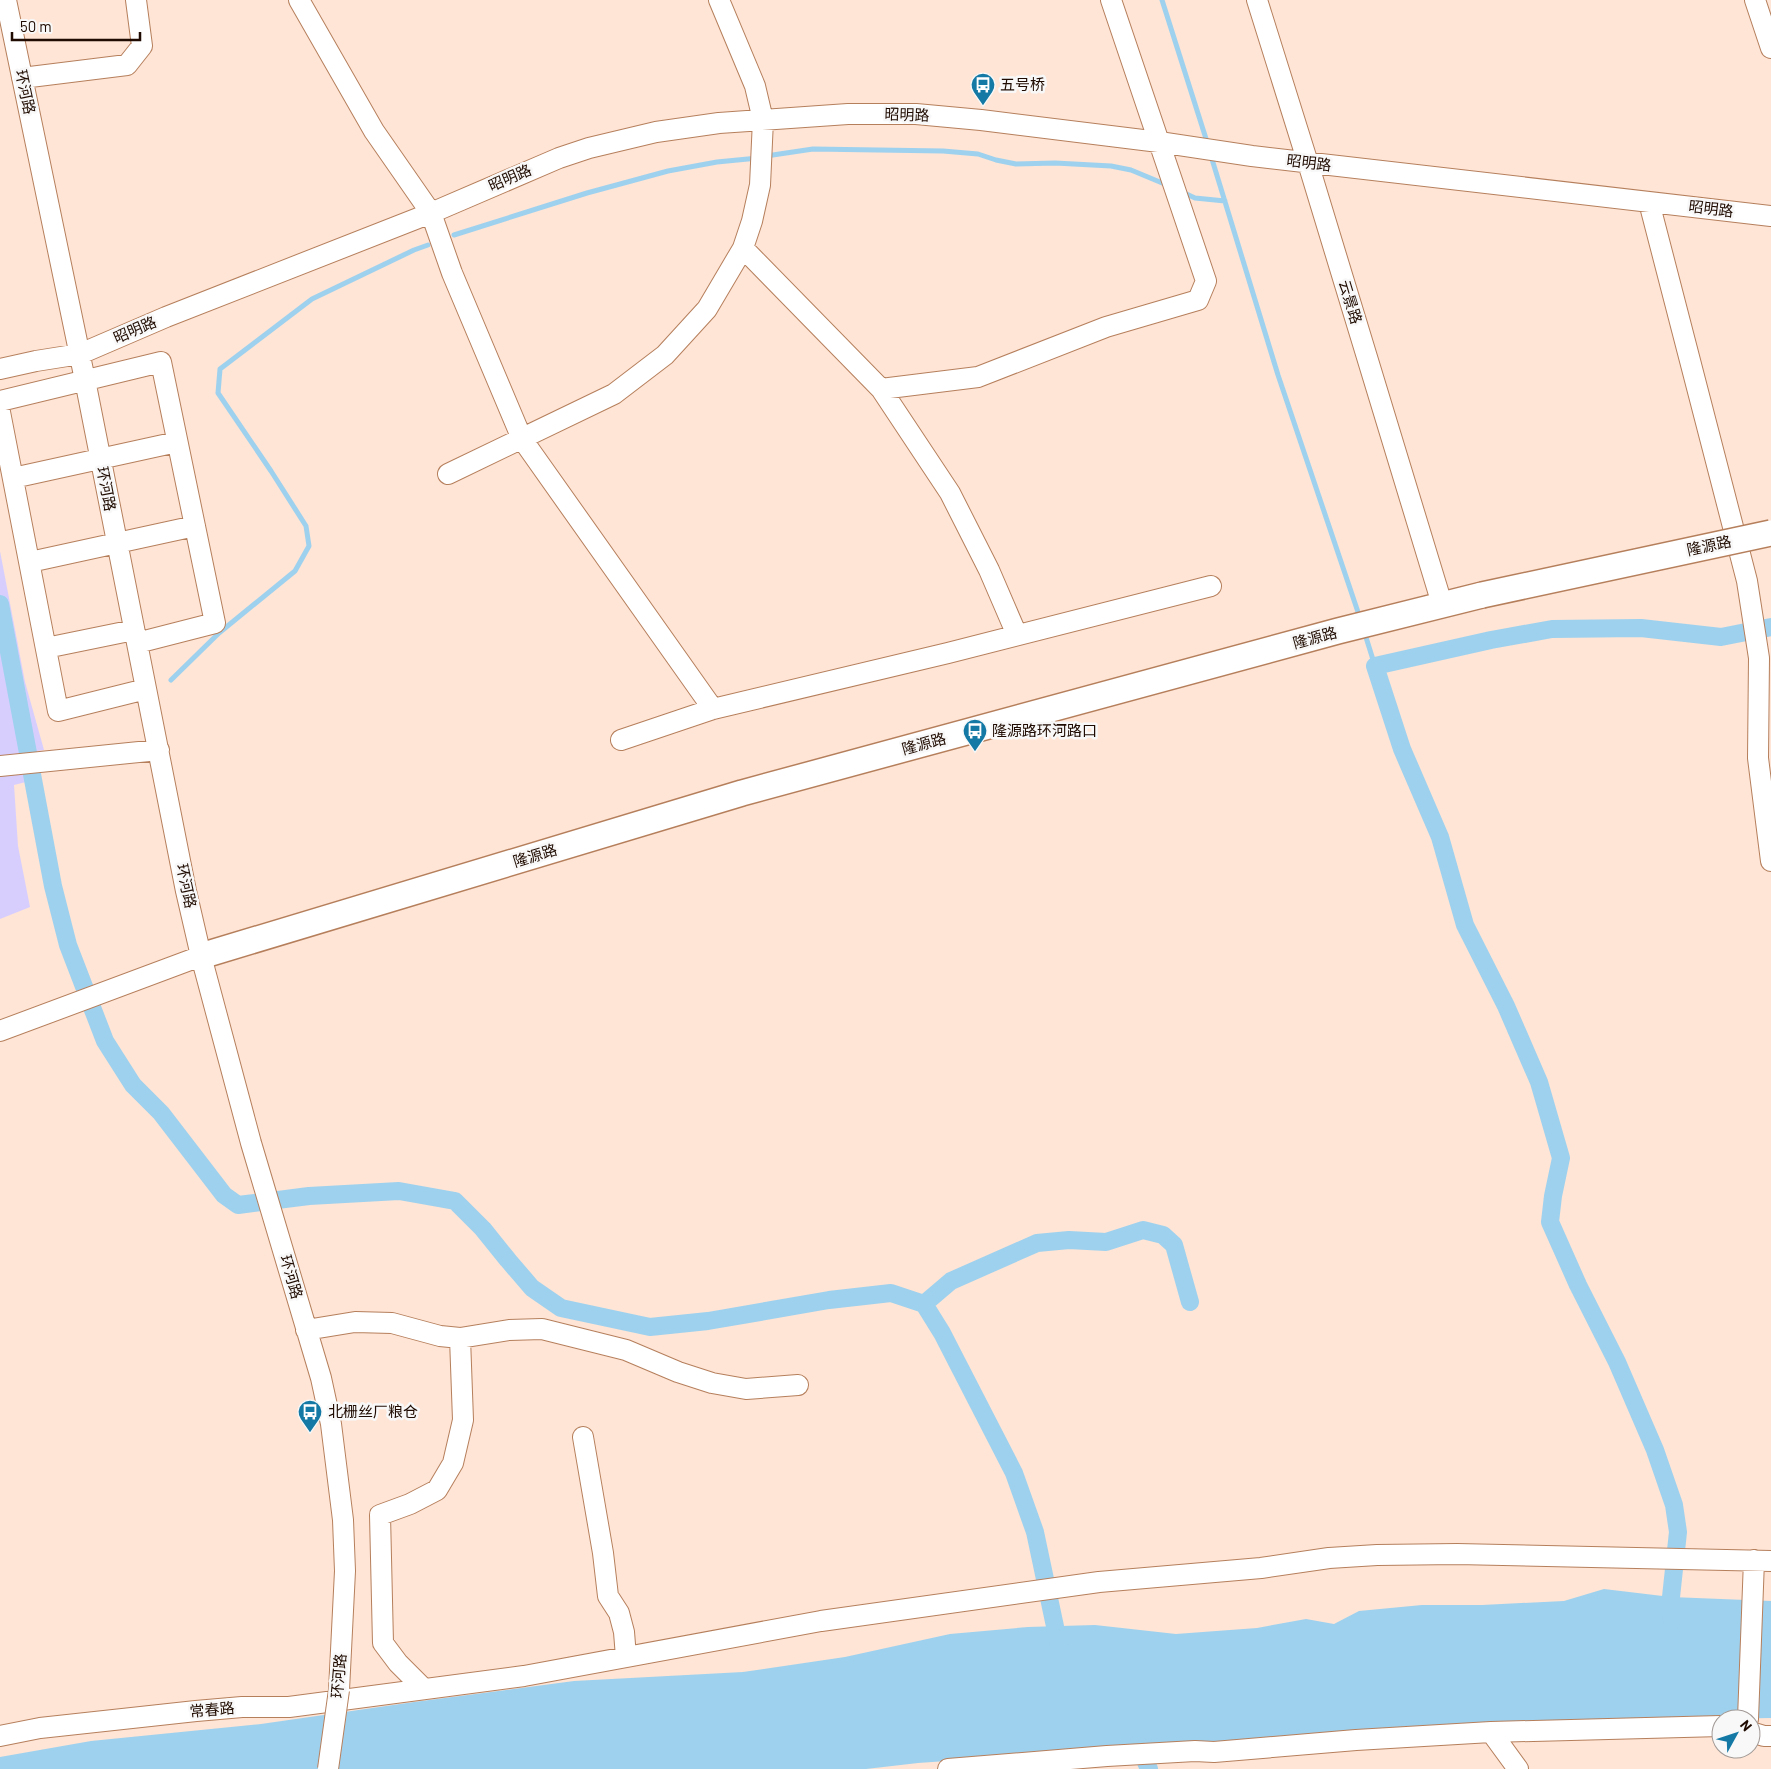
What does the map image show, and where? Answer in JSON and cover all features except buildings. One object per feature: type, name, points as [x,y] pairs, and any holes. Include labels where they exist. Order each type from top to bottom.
[{"type":"main road","name":"隆源路","points":[[201,956],[742,793],[1338,631],[1442,604],[1771,533]]},
{"type":"street","name":"环河路","points":[[6,0],[80,354],[201,956],[251,1142],[321,1378],[331,1424],[343,1520],[344,1603],[339,1690],[328,1769]]},
{"type":"street","points":[[22,78],[127,65],[142,46],[136,0]]},
{"type":"street","points":[[299,0],[374,131],[431,213],[452,273],[522,439],[713,710]]},
{"type":"street","points":[[881,389],[978,378],[1106,327],[1198,300],[1206,281],[1111,0]]},
{"type":"street","name":"云景路","points":[[1257,0],[1442,604]]},
{"type":"street","points":[[1755,0],[1771,48]]},
{"type":"street","points":[[448,474],[614,394],[665,355],[707,309],[743,248],[752,221],[760,185],[763,120],[755,86],[725,2]]},
{"type":"street","name":"昭明路","points":[[0,369],[80,354],[166,317],[431,213],[506,179],[588,148],[656,132],[720,123],[848,114],[916,114],[981,120],[1158,142],[1308,163],[1771,216]]},
{"type":"street","points":[[1650,206],[1748,581],[1759,658],[1758,758],[1771,861]]},
{"type":"street","points":[[743,248],[881,389],[950,493],[989,570],[1017,635]]},
{"type":"street","points":[[0,401],[161,362],[215,623],[46,648]]},
{"type":"street","points":[[0,412],[58,711],[146,689]]},
{"type":"street","points":[[13,478],[178,442]]},
{"type":"street","points":[[30,562],[195,526]]},
{"type":"street","points":[[621,740],[713,710],[1211,586]]},
{"type":"street","points":[[0,766],[159,750]]},
{"type":"street","points":[[0,1031],[201,956]]},
{"type":"street","points":[[306,1330],[355,1322],[392,1323],[440,1336],[460,1338],[509,1330],[542,1329],[626,1350],[678,1372],[712,1383],[746,1390],[798,1385]]},
{"type":"street","points":[[424,1689],[398,1663],[383,1643],[380,1515],[410,1504],[437,1490],[453,1464],[463,1420],[460,1338]]},
{"type":"street","points":[[583,1437],[603,1553],[608,1596],[619,1613],[624,1632],[626,1657]]},
{"type":"street","name":"常春路","points":[[0,1736],[40,1728],[196,1711],[242,1707],[289,1707],[524,1676],[821,1621],[1099,1582],[1261,1568],[1329,1558],[1457,1554],[1762,1561]]},
{"type":"street","points":[[1748,1709],[1753,1584],[1762,1561]]},
{"type":"street","points":[[948,1769],[1107,1756],[1214,1752],[1356,1740],[1491,1732],[1711,1726]]},
{"type":"street","points":[[1491,1732],[1518,1769]]},
{"type":"shaded area","points":[[0,551],[25,682],[44,750],[37,751],[38,779],[14,785],[18,846],[30,907],[0,919]]},
{"type":"water","points":[[1604,1589],[1671,1597],[1771,1601],[1771,1718],[1761,1718],[1761,1709],[1711,1709],[1711,1719],[1451,1728],[1344,1734],[1025,1755],[866,1769],[0,1769],[0,1757],[91,1741],[261,1724],[574,1681],[743,1672],[845,1657],[950,1634],[1028,1627],[1095,1625],[1176,1634],[1257,1628],[1306,1619],[1334,1624],[1359,1611],[1422,1605],[1482,1605],[1564,1601]]},
{"type":"waterway","points":[[1162,0],[1208,145]]},
{"type":"waterway","points":[[766,156],[813,149],[943,151],[978,154],[1016,164],[1055,163],[1111,166],[1131,170],[1167,185]]},
{"type":"waterway","points":[[1211,156],[1278,375],[1360,618]]},
{"type":"waterway","points":[[454,235],[587,193],[668,171],[717,162],[758,158]]},
{"type":"waterway","points":[[1182,192],[1195,198],[1225,201]]},
{"type":"waterway","points":[[171,680],[219,633],[295,571],[309,546],[306,526],[218,393],[220,369],[312,299],[428,245]]},
{"type":"waterway","points":[[0,604],[53,886],[68,945],[105,1041],[133,1085],[161,1113],[224,1195],[238,1205],[309,1196],[399,1191],[455,1201],[483,1229],[532,1288],[561,1308],[650,1327],[708,1321],[829,1300],[891,1293],[924,1304],[942,1333],[1014,1473],[1035,1532],[1060,1650]]},
{"type":"waterway","points":[[1672,1621],[1671,1597],[1678,1532],[1674,1505],[1655,1450],[1617,1362],[1578,1285],[1550,1222],[1561,1158],[1539,1082],[1506,1006],[1465,925],[1440,837],[1402,749],[1375,666],[1491,640],[1552,629],[1641,628],[1721,637],[1771,627]]},
{"type":"waterway","points":[[1364,631],[1375,666]]},
{"type":"waterway","points":[[924,1304],[951,1281],[1037,1243],[1069,1240],[1106,1242],[1143,1230],[1163,1235],[1174,1245],[1190,1302]]},
{"type":"waterway","points":[[1138,1744],[1149,1769]]},
{"type":"place","name":"五号桥","points":[[983,106]]},
{"type":"place","name":"隆源路环河路口","points":[[975,752]]},
{"type":"place","name":"北栅丝厂粮仓","points":[[310,1433]]}]
